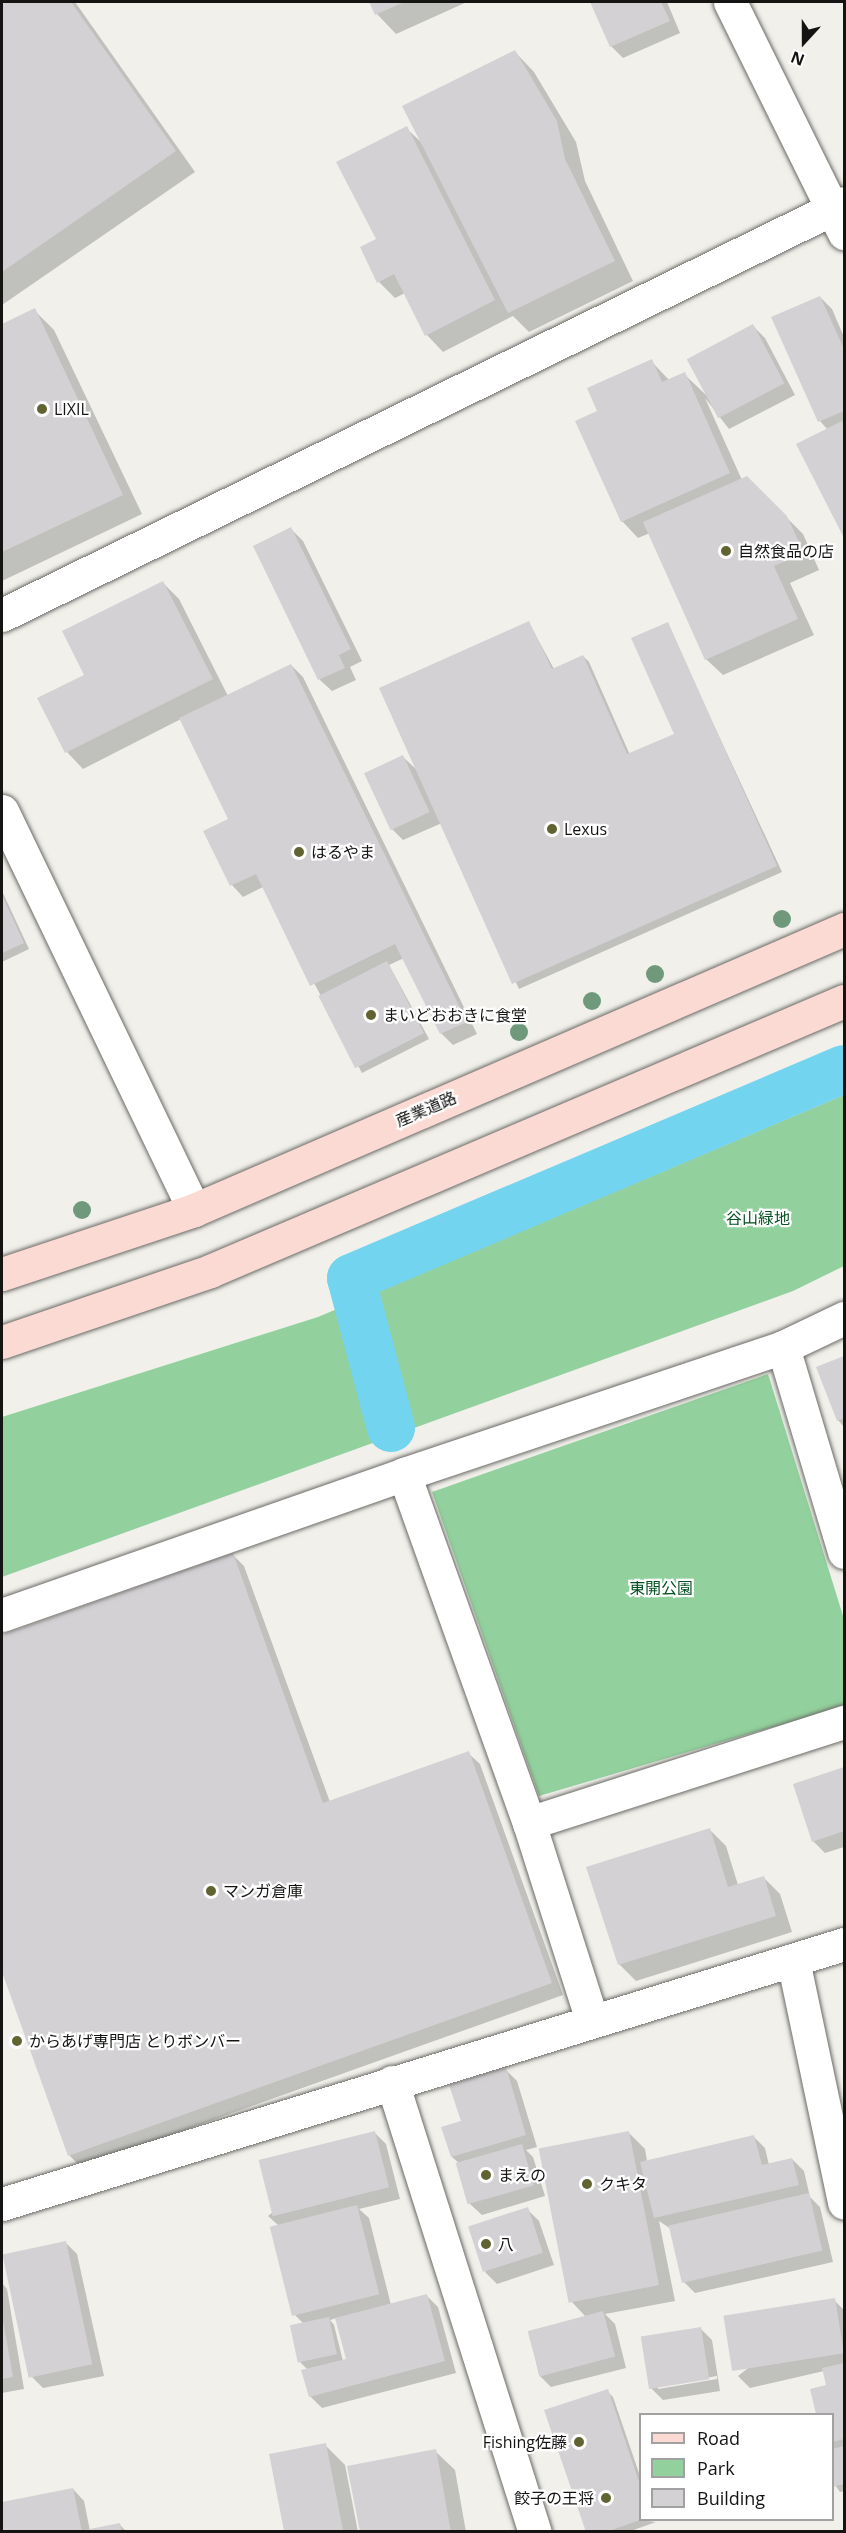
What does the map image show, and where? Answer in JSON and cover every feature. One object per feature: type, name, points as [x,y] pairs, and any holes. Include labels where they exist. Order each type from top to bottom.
[{"type":"main road","name":"産業道路","points":[[2,1274],[194,1210],[844,929]]},
{"type":"main road","points":[[2,1342],[210,1271],[844,1000]]},
{"type":"street","points":[[2,615],[841,215],[730,2]]},
{"type":"street","points":[[2,811],[194,1210]]},
{"type":"street","points":[[2,1615],[404,1474],[783,1347],[844,1318]]},
{"type":"street","points":[[783,1347],[844,1552]]},
{"type":"street","points":[[404,1474],[529,1823],[592,2020]]},
{"type":"street","points":[[529,1823],[844,1722]]},
{"type":"street","points":[[2,2204],[844,1944]]},
{"type":"street","points":[[793,1959],[844,2203]]},
{"type":"street","points":[[392,2082],[535,2532]]},
{"type":"green space","name":"谷山緑地","points":[[844,1095],[844,1266],[793,1291],[2,1577],[2,1417],[318,1317]]},
{"type":"green space","name":"東開公園","points":[[768,1374],[844,1619],[844,1706],[539,1796],[432,1492]]},
{"type":"building","points":[[6,2],[71,2],[176,151],[2,272],[2,4]]},
{"type":"building","points":[[369,2],[404,2],[375,15]]},
{"type":"building","points":[[590,2],[661,2],[670,21],[610,47]]},
{"type":"building","points":[[515,50],[557,121],[565,159],[615,261],[508,313],[402,106]]},
{"type":"building","points":[[407,126],[495,300],[425,336],[394,274],[377,283],[360,247],[376,239],[336,162]]},
{"type":"building","points":[[820,296],[844,349],[844,411],[818,422],[771,317]]},
{"type":"building","name":"LIXIL","points":[[35,308],[123,495],[2,552],[2,324]]},
{"type":"building","points":[[753,324],[784,383],[718,418],[687,359]]},
{"type":"building","points":[[652,359],[662,382],[685,372],[730,473],[621,522],[575,421],[597,411],[587,388]]},
{"type":"building","points":[[842,421],[844,426],[844,538],[796,444]]},
{"type":"building","points":[[747,476],[787,516],[804,553],[774,566],[798,619],[705,660],[643,522]]},
{"type":"building","points":[[291,527],[351,649],[339,655],[345,668],[318,680],[253,546]]},
{"type":"building","points":[[163,581],[213,679],[65,753],[37,698],[84,675],[62,631]]},
{"type":"building","name":"Lexus","points":[[529,621],[552,669],[583,655],[627,754],[674,734],[631,638],[668,622],[777,866],[512,984],[379,688]]},
{"type":"building","name":"はるやま","points":[[291,664],[467,1022],[440,1034],[395,944],[310,986],[256,874],[230,886],[203,831],[228,819],[179,718]]},
{"type":"building","points":[[403,755],[430,812],[391,830],[364,773]]},
{"type":"building","points":[[2,895],[24,943],[2,953]]},
{"type":"building","name":"まいどおおきに食堂","points":[[387,961],[424,1033],[355,1068],[318,996]]},
{"type":"building","points":[[844,1356],[844,1418],[837,1421],[816,1367]]},
{"type":"building","points":[[233,1553],[323,1803],[469,1751],[552,1983],[68,2156],[2,1972],[2,1635]]},
{"type":"building","points":[[844,1767],[844,1831],[812,1842],[793,1784]]},
{"type":"building","points":[[710,1828],[728,1887],[764,1876],[776,1916],[618,1965],[586,1867]]},
{"type":"building","points":[[506,2067],[526,2135],[451,2157],[441,2127],[461,2121],[449,2085]]},
{"type":"building","points":[[375,2131],[389,2187],[273,2216],[259,2160]]},
{"type":"building","points":[[629,2131],[659,2285],[569,2303],[539,2149]]},
{"type":"building","points":[[754,2135],[762,2165],[792,2158],[799,2185],[654,2218],[640,2162]]},
{"type":"building","points":[[522,2144],[534,2185],[468,2204],[456,2163]]},
{"type":"building","points":[[809,2193],[822,2250],[682,2283],[669,2225]]},
{"type":"building","points":[[357,2205],[379,2294],[292,2316],[270,2227]]},
{"type":"building","points":[[528,2207],[543,2253],[483,2272],[468,2226]]},
{"type":"building","points":[[66,2241],[92,2364],[29,2378],[2,2255]]},
{"type":"building","points":[[427,2294],[445,2361],[309,2397],[301,2370],[346,2359],[335,2318]]},
{"type":"building","points":[[835,2298],[844,2353],[732,2371],[723,2316]]},
{"type":"building","points":[[603,2311],[615,2356],[540,2377],[528,2331]]},
{"type":"building","points":[[2,2315],[13,2377],[2,2379]]},
{"type":"building","points":[[329,2317],[337,2354],[298,2362],[290,2325]]},
{"type":"building","points":[[701,2327],[709,2379],[649,2389],[641,2337]]},
{"type":"building","points":[[844,2363],[844,2439],[834,2442],[834,2413],[816,2413],[810,2389],[826,2385],[822,2368]]},
{"type":"building","points":[[608,2389],[639,2482],[639,2520],[606,2532],[586,2532],[544,2410]]},
{"type":"building","points":[[326,2443],[343,2532],[284,2532],[269,2454]]},
{"type":"building","points":[[844,2446],[844,2484],[834,2486],[834,2448]]},
{"type":"building","points":[[436,2449],[451,2532],[360,2532],[347,2466]]},
{"type":"building","points":[[73,2488],[82,2532],[2,2532],[2,2502]]},
{"type":"building","points":[[120,2523],[122,2532],[85,2532],[85,2530]]},
{"type":"waterway","points":[[391,1428],[351,1278],[844,1069]]},
{"type":"place","name":"LIXIL","points":[[42,409]]},
{"type":"place","name":"自然食品の店","points":[[726,551]]},
{"type":"place","name":"Lexus","points":[[552,829]]},
{"type":"place","name":"はるやま","points":[[299,852]]},
{"type":"place","name":"まいどおおきに食堂","points":[[371,1015]]},
{"type":"place","name":"マンガ倉庫","points":[[211,1891]]},
{"type":"place","name":"からあげ専門店 とりボンバー","points":[[17,2041]]},
{"type":"place","name":"まえの","points":[[486,2175]]},
{"type":"place","name":"クキタ","points":[[587,2184]]},
{"type":"place","name":"八","points":[[486,2244]]},
{"type":"place","name":"Fishing佐藤","points":[[579,2442]]},
{"type":"place","name":"餃子の王将","points":[[606,2498]]}]
